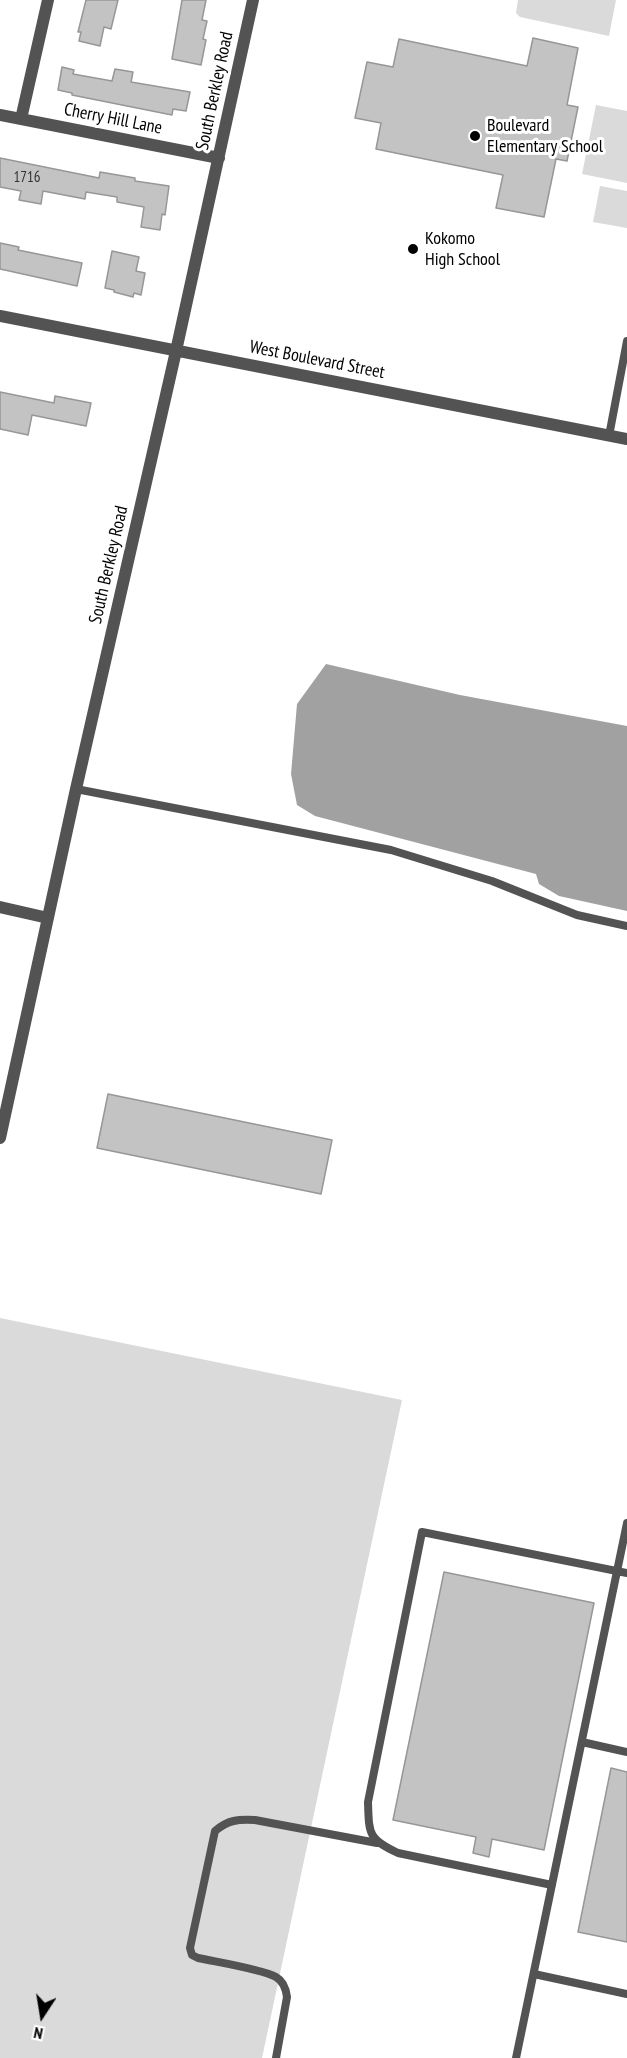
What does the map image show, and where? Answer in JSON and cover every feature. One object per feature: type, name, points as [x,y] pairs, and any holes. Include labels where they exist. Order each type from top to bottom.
[{"type":"street","points":[[21,119],[48,0]]},
{"type":"street","name":"South Berkley Road","points":[[0,1138],[3,1113],[253,0]]},
{"type":"street","name":"Cherry Hill Lane","points":[[0,115],[219,158]]},
{"type":"street","name":"West Boulevard Street","points":[[0,316],[627,439]]},
{"type":"street","points":[[0,907],[48,918]]},
{"type":"lane","points":[[609,436],[627,341]]},
{"type":"lane","points":[[76,789],[391,850],[492,881],[577,915],[627,926]]},
{"type":"lane","points":[[516,2058],[627,1523]]},
{"type":"lane","points":[[377,1843],[368,1826],[368,1802],[422,1532],[627,1573]]},
{"type":"lane","points":[[582,1742],[627,1752]]},
{"type":"lane","points":[[276,2058],[287,1997],[286,1989],[279,1979],[198,1958],[192,1955],[190,1948],[211,1843],[215,1831],[224,1822],[238,1819],[255,1820],[377,1843],[398,1853],[552,1885]]},
{"type":"lane","points":[[534,1974],[627,1994]]},
{"type":"shaded area","points":[[518,0],[616,0],[609,36],[520,17],[516,13]]},
{"type":"shaded area","points":[[596,105],[627,111],[627,183],[582,174]]},
{"type":"shaded area","points":[[600,186],[627,191],[627,228],[593,222]]},
{"type":"shaded area","points":[[326,664],[460,695],[627,726],[627,911],[559,896],[539,884],[536,874],[315,816],[297,805],[291,774],[297,704]]},
{"type":"shaded area","points":[[0,1318],[402,1400],[262,2058],[0,2058]]},
{"type":"building","points":[[86,0],[118,0],[111,29],[104,27],[100,46],[79,41],[81,32],[78,32]]},
{"type":"building","points":[[182,0],[206,0],[202,20],[207,21],[203,39],[206,40],[201,65],[172,59]]},
{"type":"building","name":"Boulevard Elementary School","points":[[533,38],[578,48],[567,105],[578,107],[567,161],[556,159],[544,217],[496,208],[503,175],[376,149],[381,123],[355,118],[367,62],[393,67],[399,39],[527,66]]},
{"type":"building","points":[[62,67],[74,70],[73,74],[112,81],[115,69],[133,72],[131,82],[190,92],[186,111],[173,109],[172,115],[72,95],[72,93],[58,90]]},
{"type":"building","points":[[0,158],[99,178],[100,172],[135,178],[135,181],[169,186],[165,215],[162,214],[160,230],[141,227],[144,207],[117,202],[117,197],[86,192],[85,199],[43,191],[41,204],[19,200],[21,191],[0,187]]},
{"type":"building","points":[[0,243],[19,247],[18,250],[82,263],[77,286],[0,269]]},
{"type":"building","points":[[112,251],[139,257],[136,271],[145,273],[141,295],[134,293],[133,297],[105,288]]},
{"type":"building","points":[[0,392],[54,403],[55,396],[91,403],[86,426],[32,415],[28,435],[0,429]]},
{"type":"building","points":[[108,1094],[332,1140],[321,1194],[97,1148]]},
{"type":"building","points":[[444,1572],[594,1603],[544,1850],[492,1839],[489,1857],[473,1853],[476,1837],[393,1820]]},
{"type":"building","points":[[611,1768],[627,1772],[627,1942],[578,1932]]},
{"type":"place","name":"Boulevard Elementary School","points":[[475,136]]},
{"type":"place","name":"Kokomo High School","points":[[413,249]]}]
